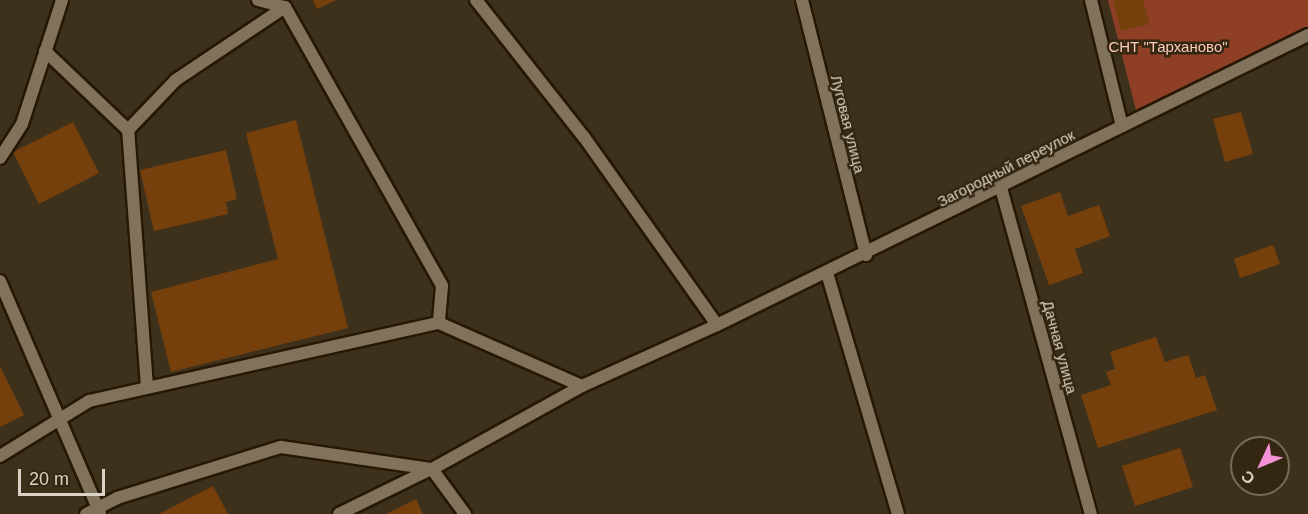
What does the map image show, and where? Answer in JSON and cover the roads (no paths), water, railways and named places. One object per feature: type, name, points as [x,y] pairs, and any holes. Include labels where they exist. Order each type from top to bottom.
[{"type":"street","points":[[0,158],[22,124],[62,0]]},
{"type":"street","points":[[258,0],[285,7],[442,286],[440,323]]},
{"type":"street","points":[[476,0],[584,137],[717,326]]},
{"type":"street","name":"Луговая улица","points":[[802,0],[866,255]]},
{"type":"street","points":[[1091,0],[1122,126]]},
{"type":"street","points":[[128,130],[176,80],[285,7]]},
{"type":"street","name":"Загородный переулок","points":[[339,514],[432,469],[582,386],[717,326],[866,255],[1308,35]]},
{"type":"street","points":[[45,51],[128,130],[147,387]]},
{"type":"street","name":"Дачная улица","points":[[1001,188],[1091,514]]},
{"type":"street","points":[[827,273],[898,514]]},
{"type":"street","points":[[0,280],[62,418],[100,511]]},
{"type":"street","points":[[0,456],[89,401],[440,323],[582,386]]},
{"type":"street","points":[[86,514],[100,511],[117,498],[281,447],[432,469],[465,514]]},
{"type":"park label","name":"СНТ \"Тарханово\"","points":[[1168,47]]}]
